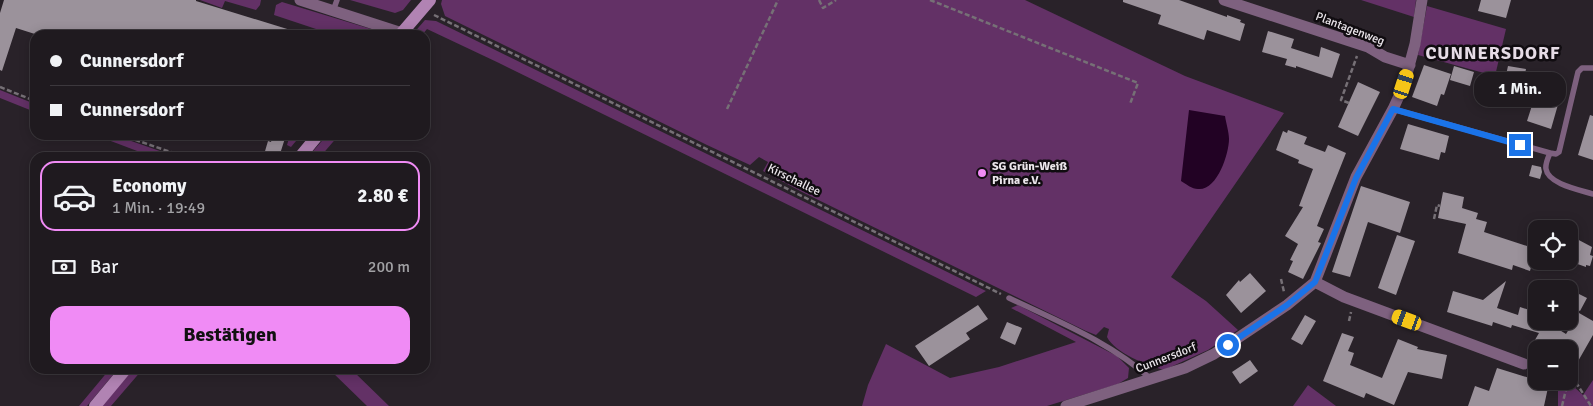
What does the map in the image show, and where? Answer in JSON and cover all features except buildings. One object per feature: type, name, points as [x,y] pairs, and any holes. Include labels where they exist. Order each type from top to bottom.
[{"type":"main road","points":[[404,30],[426,5]]},
{"type":"main road","points":[[305,152],[314,140]]},
{"type":"main road","points":[[95,406],[122,374]]},
{"type":"street","points":[[300,0],[335,6],[392,30]]},
{"type":"street","name":"Plantagenweg","points":[[1224,0],[1361,45],[1385,56],[1410,64]]},
{"type":"street","name":"Cunnersdorf","points":[[1066,406],[1151,380],[1185,368],[1214,354],[1287,305],[1315,282],[1356,178],[1393,109],[1410,64],[1422,0]]},
{"type":"street","points":[[1315,282],[1344,297],[1524,364]]},
{"type":"lane","points":[[1393,109],[1556,154],[1559,152],[1578,72],[1582,68],[1593,68]]},
{"type":"lane","points":[[1550,153],[1545,168],[1549,177],[1593,194]]},
{"type":"lane","points":[[1009,298],[1095,339],[1132,362],[1151,380]]},
{"type":"path","points":[[728,109],[778,0]]},
{"type":"path","points":[[819,0],[823,8],[836,0]]},
{"type":"path","points":[[930,0],[1138,83],[1130,104]]},
{"type":"path","name":"Kirschallee","points":[[426,5],[1009,298]]},
{"type":"path","points":[[1348,104],[1341,100],[1361,45]]},
{"type":"path","points":[[0,87],[30,99]]},
{"type":"path","points":[[136,140],[171,152]]},
{"type":"path","points":[[1434,218],[1437,205],[1440,206]]},
{"type":"path","points":[[1578,386],[1591,406]]},
{"type":"path","points":[[1562,406],[1566,390]]},
{"type":"shaded area","points":[[200,0],[261,0],[256,10],[225,1],[222,8]]},
{"type":"shaded area","points":[[350,0],[411,0],[403,10],[395,13]]},
{"type":"shaded area","name":"SG Grün-Weiß Pirna e.V.","points":[[442,0],[1025,0],[1185,76],[1284,113],[1171,277],[1206,301],[1238,330],[1208,350],[1164,370],[1141,362],[1111,343],[1107,337],[1109,329],[1104,327],[1096,335],[1086,331],[802,192],[763,171],[768,162],[759,157],[750,165],[445,16],[441,4]]},
{"type":"shaded area","points":[[1361,0],[1416,0],[1414,17]]},
{"type":"shaded area","points":[[282,2],[372,30],[319,30],[274,15],[276,5]]},
{"type":"shaded area","points":[[1427,6],[1506,29],[1495,76],[1418,55]]},
{"type":"shaded area","points":[[425,20],[436,21],[986,291],[976,297],[430,30],[416,30]]},
{"type":"shaded area","points":[[0,90],[30,102],[30,110],[0,98]]},
{"type":"shaded area","points":[[1189,110],[1225,116],[1228,130],[1227,153],[1221,170],[1211,184],[1205,188],[1194,188],[1181,181]]},
{"type":"shaded area","points":[[108,140],[128,140],[163,152],[140,152]]},
{"type":"shaded area","points":[[288,140],[297,140],[291,147],[287,145]]},
{"type":"shaded area","points":[[323,140],[335,140],[324,152],[312,152]]},
{"type":"shaded area","points":[[1018,305],[1117,356],[1129,368],[1128,378],[1118,384],[1047,406],[862,406],[868,385],[886,344],[950,378],[999,367],[1076,342],[1011,308]]},
{"type":"shaded area","points":[[106,374],[114,374],[87,406],[79,406]]},
{"type":"shaded area","points":[[129,374],[139,374],[111,406],[102,406]]},
{"type":"shaded area","points":[[334,374],[356,374],[389,406],[367,406]]},
{"type":"shaded area","points":[[1593,380],[1593,406],[1558,406],[1558,390],[1577,390],[1583,395]]},
{"type":"shaded area","points":[[1308,385],[1336,406],[1293,406]]},
{"type":"place","name":"SG Grün-Weiß Pirna e.V.","points":[[982,173]]},
{"type":"district","name":"CUNNERSDORF","points":[[1493,53]]},
{"type":"route","points":[[1228,345],[1287,305],[1315,282],[1356,178],[1393,109],[1520,145]]}]
